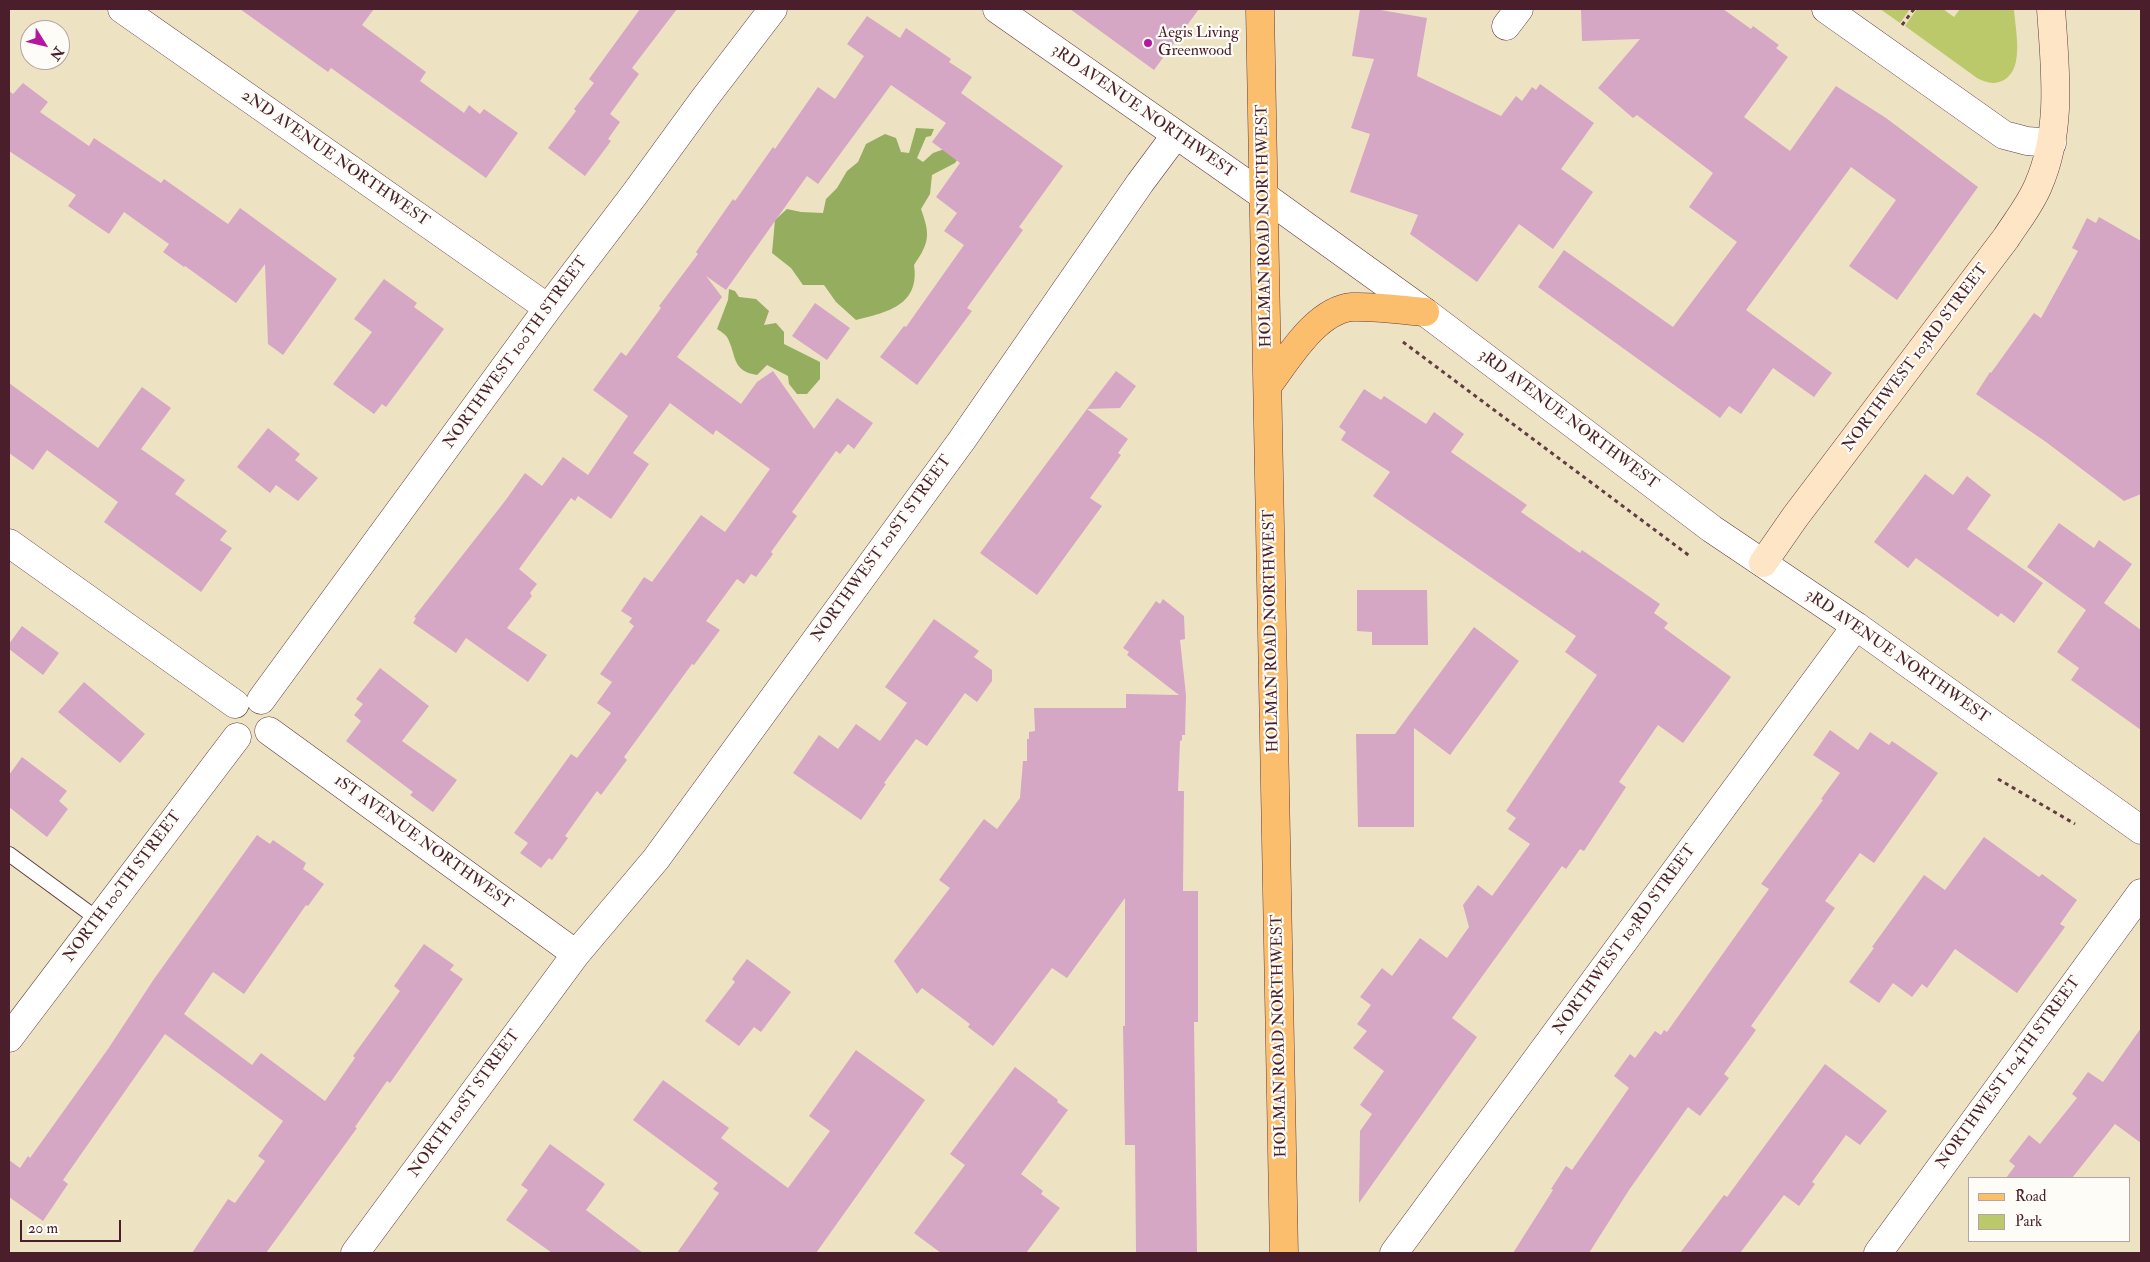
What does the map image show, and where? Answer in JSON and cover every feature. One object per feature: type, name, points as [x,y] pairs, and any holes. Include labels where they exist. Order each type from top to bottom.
[{"type":"main road","name":"HOLMAN ROAD NORTHWEST","points":[[1260,9],[1284,1253]]},
{"type":"main road","name":"NORTHWEST 103RD STREET","points":[[1763,564],[1795,517],[2019,220],[2038,186],[2052,143],[2056,100],[2051,9]]},
{"type":"main road","points":[[1268,386],[1310,330],[1335,312],[1351,307],[1425,312]]},
{"type":"street","name":"2ND AVENUE NORTHWEST","points":[[122,9],[548,308]]},
{"type":"street","name":"NORTHWEST 100TH STREET","points":[[261,700],[548,308],[704,99],[774,9]]},
{"type":"street","name":"3RD AVENUE NORTHWEST","points":[[997,9],[1175,136],[1264,196],[1425,312],[1712,529],[1856,626],[2141,830]]},
{"type":"street","points":[[1826,9],[2004,135],[2027,141],[2052,143]]},
{"type":"street","name":"NORTHWEST 101ST STREET","points":[[576,954],[662,851],[962,440],[1140,183],[1175,136]]},
{"type":"street","points":[[9,543],[235,704]]},
{"type":"street","name":"NORTHWEST 103RD STREET","points":[[1394,1253],[1856,626]]},
{"type":"street","points":[[248,698],[261,700],[271,710],[272,724],[270,731],[258,740],[243,740],[229,724],[231,710],[235,704],[248,698]]},
{"type":"street","name":"1ST AVENUE NORTHWEST","points":[[270,731],[576,954]]},
{"type":"street","name":"NORTH 100TH STREET","points":[[9,1038],[238,736]]},
{"type":"street","name":"NORTHWEST 104TH STREET","points":[[1878,1253],[2141,893]]},
{"type":"street","name":"NORTH 101ST STREET","points":[[355,1253],[576,954]]},
{"type":"lane","points":[[9,854],[99,920]]},
{"type":"path","points":[[1900,27],[1914,9]]},
{"type":"path","points":[[1401,341],[1691,557]]},
{"type":"path","points":[[1998,779],[2081,828]]},
{"type":"green space","points":[[1880,9],[1910,9],[1900,23]]},
{"type":"green space","points":[[1917,9],[1943,9],[1954,17],[1960,9],[2014,9],[2017,37],[2015,67],[2001,82],[1987,82],[1977,78],[1905,26]]},
{"type":"green space","points":[[916,128],[934,129],[931,136],[926,137],[917,158],[923,162],[933,153],[953,146],[962,152],[955,163],[932,175],[930,194],[921,209],[927,232],[926,244],[914,265],[915,279],[907,298],[890,310],[856,320],[836,302],[824,285],[803,285],[791,268],[772,253],[775,220],[787,209],[823,213],[826,199],[837,188],[847,171],[858,162],[866,144],[885,134],[896,138],[901,152],[909,153]]},
{"type":"green space","points":[[729,289],[735,291],[739,297],[756,299],[769,311],[764,325],[776,323],[784,332],[784,344],[820,362],[820,379],[807,394],[797,394],[789,384],[788,376],[767,365],[757,375],[743,370],[739,366],[727,337],[717,329],[728,300]]},
{"type":"building","points":[[240,9],[374,9],[362,25],[426,72],[420,81],[464,113],[469,105],[480,114],[484,109],[518,133],[486,178],[331,68],[328,72]]},
{"type":"building","points":[[640,9],[677,9],[632,68],[639,74],[610,114],[620,122],[608,139],[611,141],[585,176],[548,148],[594,83],[589,79]]},
{"type":"building","name":"Aegis Living Greenwood","points":[[1070,9],[1199,9],[1154,70]]},
{"type":"building","points":[[1360,9],[1375,9],[1427,18],[1417,76],[1501,116],[1516,96],[1522,101],[1532,87],[1536,90],[1540,84],[1594,123],[1561,169],[1593,192],[1553,249],[1519,224],[1477,282],[1410,234],[1418,215],[1350,192],[1370,134],[1351,128],[1374,59],[1352,56]]},
{"type":"building","points":[[1581,9],[1723,9],[1751,29],[1753,26],[1779,45],[1776,48],[1788,57],[1744,117],[1790,151],[1836,86],[1886,118],[1978,187],[1897,300],[1849,266],[1896,200],[1851,167],[1746,310],[1832,373],[1814,397],[1773,368],[1741,414],[1729,406],[1720,418],[1538,287],[1564,250],[1673,327],[1737,242],[1689,207],[1713,173],[1637,115],[1633,118],[1598,88],[1640,39],[1582,41]]},
{"type":"building","points":[[867,16],[900,38],[906,28],[951,59],[949,62],[972,77],[961,93],[1063,166],[1019,227],[1023,230],[967,308],[972,311],[917,385],[880,357],[904,326],[906,327],[964,245],[944,231],[957,213],[936,197],[960,163],[932,142],[946,123],[891,85],[818,184],[807,176],[726,290],[706,276],[722,297],[677,357],[741,404],[757,382],[773,371],[814,429],[837,398],[873,423],[854,449],[848,444],[840,454],[836,451],[792,512],[797,516],[756,577],[751,574],[744,584],[737,579],[706,621],[720,630],[694,665],[692,664],[624,757],[627,760],[601,795],[597,791],[565,836],[568,838],[552,860],[549,858],[541,868],[520,853],[528,843],[514,833],[571,754],[577,758],[611,713],[597,703],[612,682],[600,674],[634,626],[629,622],[632,618],[621,611],[644,577],[652,582],[701,515],[725,532],[770,469],[716,430],[713,435],[670,403],[633,453],[649,464],[611,519],[578,496],[575,501],[571,498],[519,569],[537,584],[530,593],[532,596],[507,628],[547,655],[528,682],[466,638],[456,653],[413,623],[416,618],[414,617],[525,473],[542,486],[563,457],[588,475],[628,416],[593,390],[621,352],[626,356],[661,308],[659,306],[698,254],[696,252],[733,199],[735,201],[773,147],[775,149],[818,87],[835,99],[864,56],[847,44]]},
{"type":"building","points":[[23,83],[48,102],[40,112],[89,146],[94,138],[161,183],[164,179],[228,224],[240,208],[337,279],[283,355],[268,344],[265,264],[236,303],[163,252],[169,244],[124,212],[109,234],[68,206],[76,195],[9,151],[9,91],[13,94]]},
{"type":"building","points":[[2099,217],[2141,241],[2141,494],[2124,501],[2046,442],[1976,394],[2034,313],[2041,318],[2078,251],[2072,248],[2087,218],[2096,223]]},
{"type":"building","points":[[384,279],[417,303],[414,307],[444,329],[386,407],[382,404],[374,414],[333,384],[372,332],[354,319]]},
{"type":"building","points":[[815,303],[850,328],[827,360],[792,336]]},
{"type":"building","points":[[1116,371],[1136,386],[1120,408],[1087,409]]},
{"type":"building","points":[[9,383],[98,448],[142,387],[171,408],[141,449],[185,480],[175,494],[227,531],[220,540],[232,548],[201,592],[104,522],[118,502],[47,450],[33,470],[9,453]]},
{"type":"building","points":[[1364,389],[1381,400],[1384,396],[1426,424],[1434,412],[1464,434],[1451,452],[1527,505],[1521,512],[1580,553],[1582,550],[1660,604],[1654,613],[1668,623],[1664,628],[1731,677],[1683,743],[1658,725],[1619,782],[1626,787],[1584,851],[1580,849],[1566,869],[1562,866],[1452,1018],[1477,1037],[1359,1203],[1360,1131],[1372,1114],[1360,1105],[1384,1071],[1353,1048],[1367,1031],[1357,1024],[1371,1005],[1360,997],[1382,968],[1392,976],[1420,938],[1447,958],[1469,927],[1463,905],[1478,885],[1492,896],[1530,844],[1508,829],[1516,818],[1506,811],[1597,675],[1565,652],[1576,636],[1373,496],[1390,472],[1341,440],[1346,432],[1339,427]]},
{"type":"building","points":[[1087,409],[1128,439],[1118,453],[1121,455],[1090,498],[1102,506],[1037,595],[980,553]]},
{"type":"building","points":[[268,428],[300,454],[295,460],[318,478],[298,501],[276,485],[270,493],[237,467]]},
{"type":"building","points":[[1925,474],[1953,495],[1967,476],[1991,495],[1967,529],[2043,583],[2014,623],[2001,613],[1998,617],[1916,558],[1908,568],[1874,542]]},
{"type":"building","points":[[2059,523],[2094,548],[2099,540],[2132,564],[2104,603],[2141,630],[2141,730],[2071,680],[2079,668],[2057,652],[2086,610],[2027,567]]},
{"type":"building","points":[[1357,590],[1427,590],[1428,645],[1372,645],[1372,632],[1357,631]]},
{"type":"building","points":[[1163,599],[1184,616],[1185,639],[1180,640],[1186,695],[1185,735],[1182,735],[1182,740],[1180,741],[1178,791],[1184,791],[1183,891],[1198,891],[1198,1022],[1194,1022],[1197,1253],[1136,1253],[1135,1145],[1125,1145],[1123,1026],[1125,1026],[1125,898],[1067,978],[1052,968],[993,1046],[968,1027],[970,1024],[922,988],[917,994],[894,961],[950,888],[939,880],[984,819],[997,829],[1020,798],[1023,761],[1027,761],[1027,739],[1029,739],[1029,732],[1035,731],[1034,708],[1126,708],[1126,694],[1179,695],[1127,655],[1129,652],[1123,648],[1156,601],[1160,604]]},
{"type":"building","points":[[934,619],[979,651],[974,657],[992,670],[992,681],[977,702],[965,693],[927,746],[916,739],[884,783],[886,784],[861,820],[793,773],[819,735],[838,749],[856,724],[880,741],[907,703],[885,687]]},
{"type":"building","points":[[22,626],[59,653],[43,675],[9,649],[9,644]]},
{"type":"building","points":[[1474,627],[1519,661],[1450,755],[1414,728],[1414,827],[1358,827],[1356,734],[1395,734]]},
{"type":"building","points":[[380,668],[429,706],[402,741],[457,780],[433,812],[410,795],[413,792],[346,741],[361,721],[354,715],[363,704],[356,699]]},
{"type":"building","points":[[84,682],[145,734],[120,763],[58,712]]},
{"type":"building","points":[[1830,730],[1858,750],[1870,732],[1889,745],[1892,741],[1938,773],[1874,863],[1860,853],[1825,901],[1835,908],[1751,1026],[1756,1030],[1724,1074],[1729,1078],[1700,1116],[1688,1107],[1629,1190],[1589,1253],[1513,1253],[1566,1166],[1572,1170],[1629,1088],[1614,1076],[1630,1054],[1635,1058],[1655,1031],[1661,1035],[1664,1030],[1667,1032],[1769,889],[1761,884],[1823,800],[1821,799],[1840,773],[1813,755]]},
{"type":"building","points":[[22,757],[67,791],[59,801],[68,809],[47,837],[9,807],[9,775]]},
{"type":"building","points":[[257,835],[270,844],[273,840],[306,863],[303,869],[324,884],[308,906],[306,905],[244,994],[213,972],[184,1014],[252,1065],[261,1053],[325,1101],[355,1058],[353,1056],[400,991],[394,986],[424,944],[454,965],[450,970],[463,979],[390,1083],[387,1081],[355,1127],[357,1128],[266,1253],[192,1253],[228,1199],[235,1203],[265,1161],[258,1156],[283,1121],[165,1034],[63,1180],[68,1184],[43,1221],[9,1197],[9,1160],[20,1168],[28,1156],[30,1158]]},
{"type":"building","points":[[1984,837],[2039,877],[2042,874],[2077,900],[2060,924],[2065,927],[2017,993],[1955,949],[1927,988],[1922,984],[1912,997],[1893,983],[1879,1003],[1849,982],[1924,875],[1945,890]]},
{"type":"building","points":[[747,959],[791,992],[761,1032],[754,1027],[739,1046],[705,1021],[735,982],[732,979]]},
{"type":"building","points":[[2141,1028],[2141,1143],[2115,1124],[2073,1177],[2007,1177],[2015,1166],[2009,1161],[2029,1135],[2040,1144],[2077,1098],[2072,1094],[2088,1072],[2103,1082]]},
{"type":"building","points":[[856,1050],[925,1100],[816,1253],[677,1253],[719,1193],[713,1189],[718,1183],[633,1120],[663,1080],[729,1128],[721,1138],[788,1188],[830,1131],[809,1116]]},
{"type":"building","points":[[1825,1064],[1887,1111],[1860,1145],[1846,1135],[1812,1182],[1815,1184],[1799,1206],[1784,1195],[1740,1253],[1680,1253],[1724,1195],[1727,1197]]},
{"type":"building","points":[[1015,1067],[1068,1110],[1021,1174],[1043,1191],[1041,1194],[1060,1208],[1026,1253],[941,1253],[914,1233],[965,1165],[950,1154]]},
{"type":"building","points":[[550,1144],[605,1184],[586,1210],[643,1253],[552,1253],[506,1220],[528,1190],[521,1185]]},
{"type":"place","name":"Aegis Living Greenwood","points":[[1148,43]]}]
